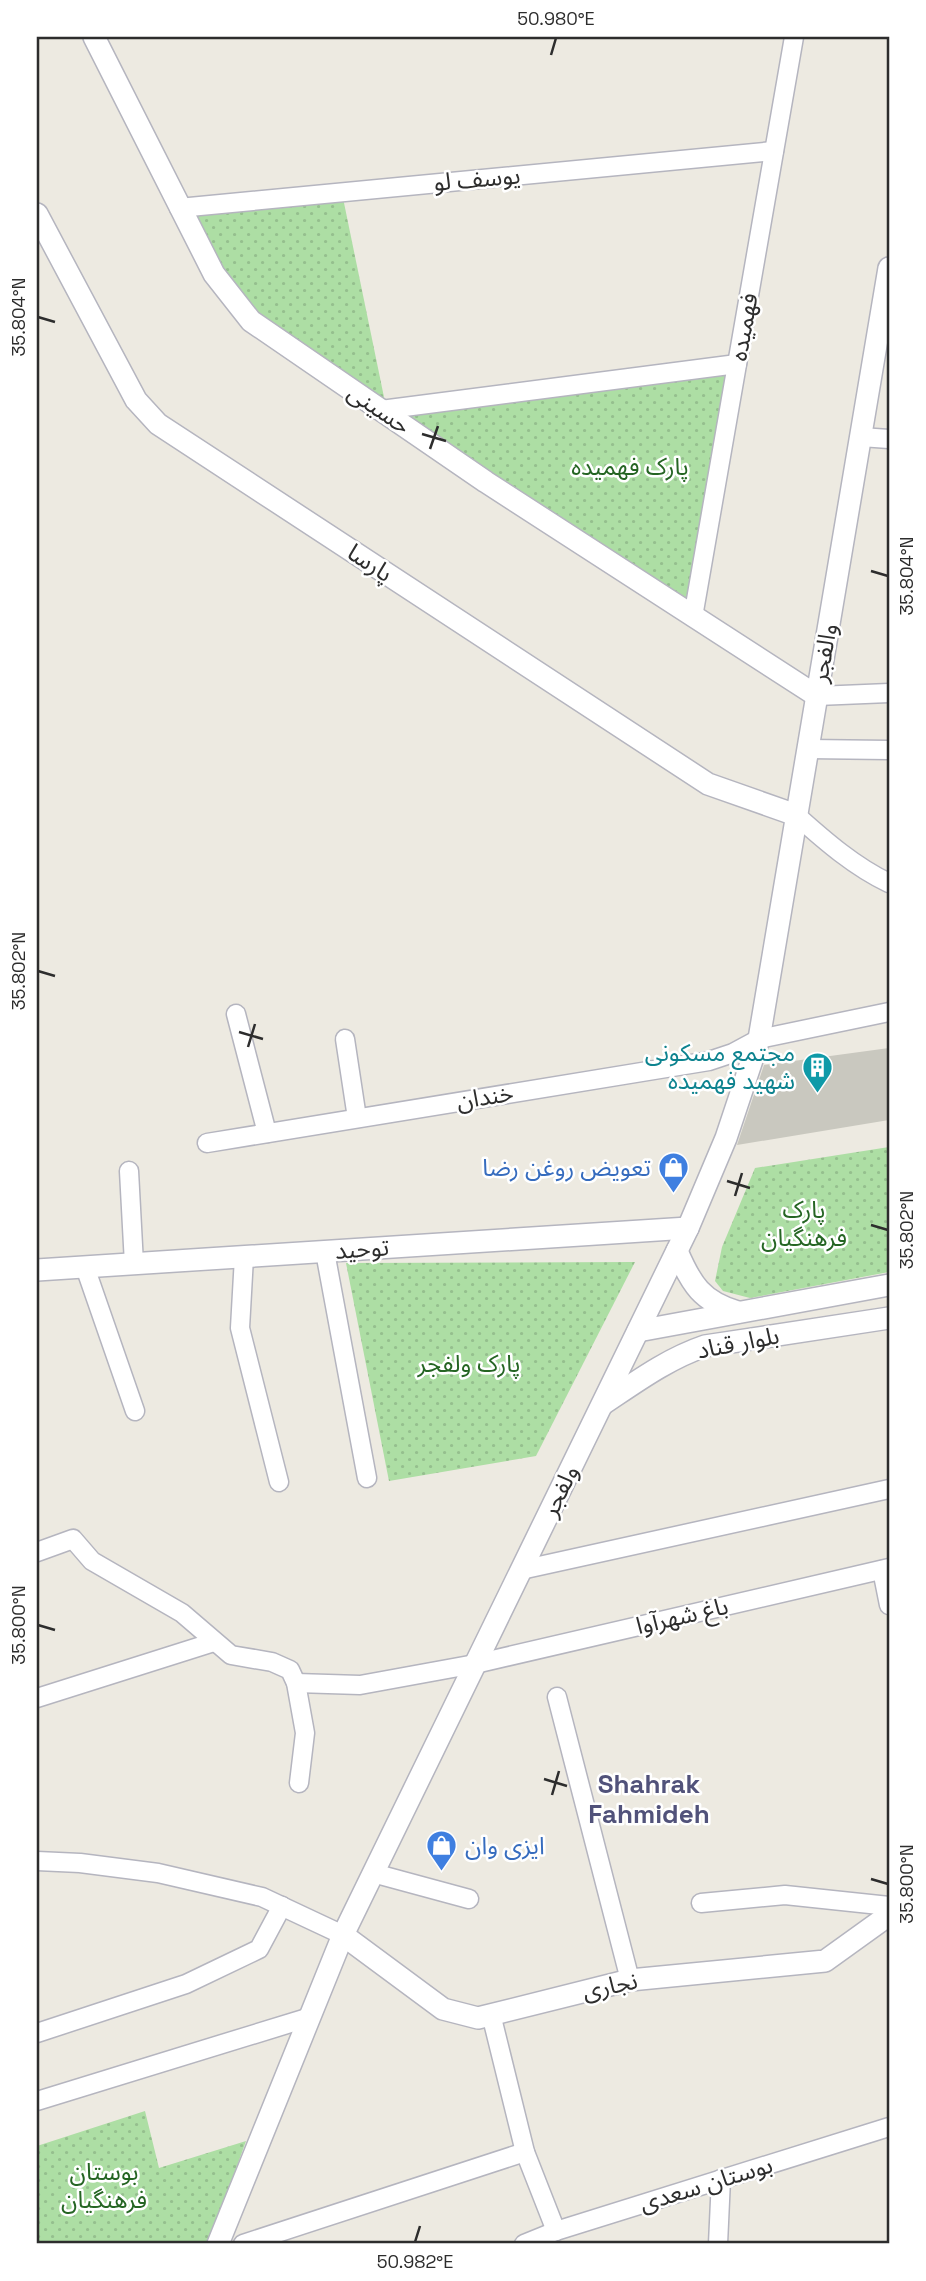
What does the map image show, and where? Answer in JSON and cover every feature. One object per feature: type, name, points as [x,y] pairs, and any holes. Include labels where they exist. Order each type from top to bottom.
[{"type":"street","name":"حسینی","points":[[94,37],[214,274],[251,321],[486,482],[817,696]]},
{"type":"street","name":"فهمیده","points":[[694,617],[794,37]]},
{"type":"street","name":"یوسف لو","points":[[179,208],[774,151]]},
{"type":"street","name":"پارسا","points":[[37,214],[136,400],[158,424],[708,784],[796,816]]},
{"type":"street","name":"والفجر","points":[[758,1039],[889,268]]},
{"type":"street","points":[[381,410],[737,364]]},
{"type":"street","points":[[861,437],[889,439]]},
{"type":"street","points":[[817,696],[889,692]]},
{"type":"street","points":[[808,749],[889,750]]},
{"type":"street","points":[[796,816],[870,874],[889,883]]},
{"type":"street","name":"خندان","points":[[207,1143],[709,1060],[733,1053],[758,1039],[889,1012]]},
{"type":"street","points":[[236,1014],[267,1133]]},
{"type":"street","points":[[345,1039],[357,1118]]},
{"type":"street","name":"ولفجر","points":[[218,2244],[343,1935],[688,1228],[726,1138],[758,1039]]},
{"type":"street","points":[[129,1171],[135,1264]]},
{"type":"street","name":"توحید","points":[[37,1270],[688,1228]]},
{"type":"street","points":[[677,1251],[685,1272],[705,1297],[721,1307],[740,1312]]},
{"type":"street","points":[[325,1252],[367,1478]]},
{"type":"street","points":[[244,1257],[240,1328],[279,1482]]},
{"type":"street","points":[[85,1267],[135,1411]]},
{"type":"street","name":"بلوار قناد","points":[[638,1331],[889,1285]]},
{"type":"street","name":"بلوار قناد","points":[[602,1405],[661,1366],[705,1346],[889,1318]]},
{"type":"street","points":[[521,1570],[889,1489]]},
{"type":"street","points":[[37,1552],[74,1539],[93,1561],[182,1613],[231,1655],[272,1662],[290,1670],[296,1683],[305,1733],[299,1783]]},
{"type":"street","points":[[886,1569],[889,1605]]},
{"type":"street","name":"باغ شهرآوا","points":[[296,1683],[360,1685],[475,1664],[886,1569]]},
{"type":"street","points":[[37,1698],[214,1642]]},
{"type":"street","points":[[557,1697],[630,1980]]},
{"type":"street","points":[[37,1861],[80,1863],[158,1873],[262,1897],[343,1935]]},
{"type":"street","points":[[373,1873],[469,1899]]},
{"type":"street","points":[[701,1903],[785,1895],[889,1906]]},
{"type":"street","points":[[37,2033],[186,1984],[259,1949],[282,1906]]},
{"type":"street","name":"نجاری","points":[[343,1935],[443,2009],[478,2018],[630,1980],[825,1961],[889,1915]]},
{"type":"street","points":[[491,2014],[525,2152],[556,2231]]},
{"type":"street","points":[[37,2101],[310,2017]]},
{"type":"street","name":"بوستان سعدی","points":[[524,2244],[556,2231],[889,2127]]},
{"type":"street","points":[[243,2244],[525,2152]]},
{"type":"street","points":[[718,2244],[720,2179]]},
{"type":"green space","points":[[343,198],[385,402],[256,318],[219,272],[189,213]]},
{"type":"green space","name":"پارک فهمیده","points":[[730,375],[686,599],[404,416]]},
{"type":"green space","name":"پارک فرهنگیان","points":[[889,1147],[889,1272],[750,1298],[723,1291],[715,1281],[722,1247],[755,1168]]},
{"type":"green space","name":"پارک ولفجر","points":[[635,1262],[536,1456],[389,1481],[346,1263]]},
{"type":"green space","name":"بوستان فرهنگیان","points":[[145,2111],[159,2168],[246,2141],[209,2244],[37,2244],[37,2146]]},
{"type":"building","name":"مجتمع مسکونی شهید فهمیده","points":[[889,1048],[889,1120],[737,1145],[764,1065]]},
{"type":"place","name":"مجتمع مسکونی شهید فهمیده","points":[[818,1094]]},
{"type":"place","name":"تعویض روغن رضا","points":[[674,1195]]},
{"type":"place","name":"ایزی وان","points":[[442,1873]]},
{"type":"district","name":"Shahrak Fahmideh","points":[[649,1799]]}]
